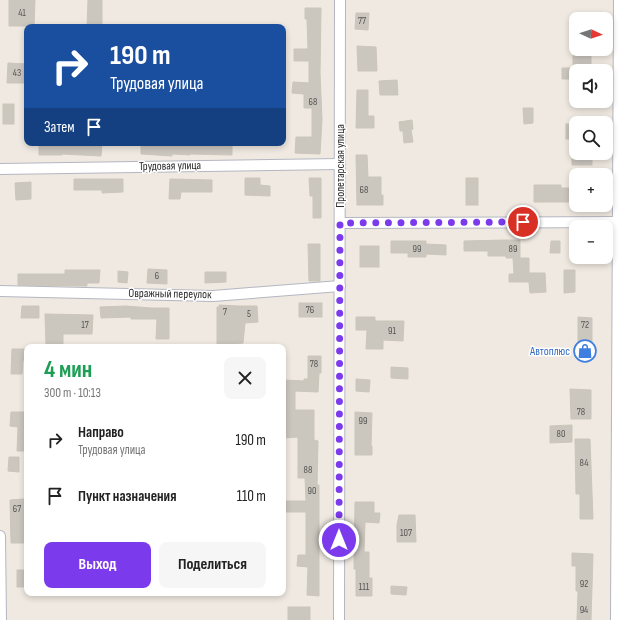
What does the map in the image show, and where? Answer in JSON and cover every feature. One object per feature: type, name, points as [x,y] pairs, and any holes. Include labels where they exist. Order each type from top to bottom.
[{"type":"street","name":"Пролетарская улица","points":[[339,620],[340,0]]},
{"type":"street","points":[[618,620],[622,222],[621,0]]},
{"type":"street","name":"Трудовая улица","points":[[0,169],[340,164]]},
{"type":"street","points":[[340,223],[622,222]]},
{"type":"street","name":"Овражный переулок","points":[[0,291],[213,296],[340,286]]},
{"type":"street","points":[[0,536],[2,620]]},
{"type":"building","points":[[9,0],[35,0],[34,24],[9,26]]},
{"type":"building","points":[[88,0],[102,0],[102,24],[87,24]]},
{"type":"building","points":[[305,8],[321,8],[320,73],[322,120],[320,154],[295,153],[296,137],[312,137],[312,108],[304,108],[304,94],[292,93],[293,82],[309,83],[309,61],[294,61],[294,49],[308,49]]},
{"type":"building","points":[[356,13],[369,13],[368,30],[355,29]]},
{"type":"building","points":[[357,46],[376,47],[377,71],[358,71]]},
{"type":"building","points":[[573,56],[591,56],[591,64],[573,64]]},
{"type":"building","points":[[8,63],[24,64],[24,83],[7,83]]},
{"type":"building","points":[[562,68],[569,68],[569,79],[562,79]]},
{"type":"building","points":[[397,80],[398,95],[380,95],[379,81]]},
{"type":"building","points":[[357,90],[368,90],[368,116],[374,116],[374,128],[356,128]]},
{"type":"building","points":[[3,104],[14,104],[14,124],[3,124]]},
{"type":"building","points":[[523,108],[533,108],[533,123],[524,124]]},
{"type":"building","points":[[412,120],[413,129],[411,130],[413,142],[404,143],[403,131],[400,131],[399,122]]},
{"type":"building","points":[[566,124],[569,124],[569,139],[566,139]]},
{"type":"building","points":[[39,146],[102,146],[101,156],[62,154],[39,155]]},
{"type":"building","points":[[141,146],[232,146],[232,155],[172,154],[172,156],[141,154]]},
{"type":"building","points":[[356,155],[367,155],[368,177],[381,177],[381,195],[383,195],[383,205],[357,205]]},
{"type":"building","points":[[572,160],[592,160],[592,165],[572,165]]},
{"type":"building","points":[[245,178],[260,178],[260,185],[270,186],[270,196],[245,195]]},
{"type":"building","points":[[309,178],[321,178],[321,218],[313,218],[313,196],[310,196]]},
{"type":"building","points":[[466,178],[478,178],[478,205],[466,205]]},
{"type":"building","points":[[74,179],[123,179],[123,192],[102,193],[102,190],[74,190]]},
{"type":"building","points":[[170,179],[212,180],[212,192],[181,192],[180,199],[169,199]]},
{"type":"building","points":[[31,182],[31,199],[16,200],[15,183]]},
{"type":"building","points":[[534,185],[561,185],[561,188],[569,188],[569,202],[534,202]]},
{"type":"building","points":[[520,240],[520,258],[529,258],[529,273],[545,273],[546,292],[530,293],[529,282],[509,282],[509,274],[514,274],[513,258],[506,258],[506,256],[488,256],[488,251],[464,251],[464,241]]},
{"type":"building","points":[[391,241],[426,241],[426,244],[446,245],[446,255],[426,254],[426,257],[408,257],[408,253],[391,253]]},
{"type":"building","points":[[551,241],[560,241],[560,253],[550,253]]},
{"type":"building","points":[[308,244],[320,244],[320,281],[309,281]]},
{"type":"building","points":[[360,246],[379,246],[379,267],[360,267]]},
{"type":"building","points":[[148,269],[167,270],[167,284],[147,283]]},
{"type":"building","points":[[65,270],[100,270],[99,283],[87,283],[87,286],[18,285],[18,274],[65,274]]},
{"type":"building","points":[[564,270],[575,270],[575,292],[564,293]]},
{"type":"building","points":[[118,271],[128,272],[127,283],[118,282]]},
{"type":"building","points":[[205,272],[226,272],[226,282],[205,283]]},
{"type":"building","points":[[299,303],[322,303],[322,317],[299,317]]},
{"type":"building","points":[[219,305],[257,306],[258,322],[245,323],[243,343],[217,344],[217,307],[219,307]]},
{"type":"building","points":[[22,306],[39,306],[39,318],[21,318]]},
{"type":"building","points":[[126,306],[169,308],[169,339],[156,339],[157,319],[131,319],[131,317],[101,318],[100,307]]},
{"type":"building","points":[[45,314],[93,315],[92,334],[63,334],[63,344],[46,344]]},
{"type":"building","points":[[356,317],[375,317],[375,321],[404,321],[403,341],[383,340],[383,349],[366,349],[367,330],[356,330]]},
{"type":"building","points":[[578,317],[592,318],[592,356],[578,356]]},
{"type":"building","points":[[12,349],[24,349],[22,374],[11,374]]},
{"type":"building","points":[[308,356],[321,356],[321,373],[319,373],[318,392],[295,391],[295,410],[314,410],[314,440],[318,441],[317,485],[319,485],[319,596],[307,595],[308,567],[297,566],[298,555],[306,555],[306,512],[286,512],[286,501],[306,501],[305,478],[298,478],[298,437],[286,438],[286,380],[304,381],[304,379],[308,379]]},
{"type":"building","points":[[391,367],[408,368],[408,379],[391,378]]},
{"type":"building","points":[[356,379],[370,380],[369,392],[356,391]]},
{"type":"building","points":[[570,389],[591,390],[591,419],[571,419]]},
{"type":"building","points":[[11,412],[24,412],[24,451],[17,451],[18,427],[10,426]]},
{"type":"building","points":[[355,412],[372,413],[372,455],[355,455]]},
{"type":"building","points":[[572,425],[572,442],[550,443],[550,426]]},
{"type":"building","points":[[575,439],[590,439],[593,519],[580,519],[580,494],[576,494]]},
{"type":"building","points":[[9,457],[19,457],[19,472],[8,471]]},
{"type":"building","points":[[24,499],[24,543],[11,543],[10,500]]},
{"type":"building","points":[[355,502],[374,502],[374,513],[380,513],[379,523],[365,522],[364,552],[369,552],[369,578],[372,578],[372,596],[356,596],[356,569],[354,569]]},
{"type":"building","points":[[399,515],[415,515],[416,542],[397,542],[397,525]]},
{"type":"building","points":[[572,553],[593,554],[591,620],[577,620],[578,591],[576,591],[576,566],[572,566]]},
{"type":"building","points":[[17,570],[24,570],[24,587],[17,587]]},
{"type":"building","points":[[391,586],[407,587],[406,595],[391,594]]},
{"type":"building","points":[[288,607],[310,607],[310,620],[288,620]]},
{"type":"place","name":"Автоплюс","points":[[585,351]]},
{"type":"route","points":[[339,540],[340,223],[523,222]]}]
